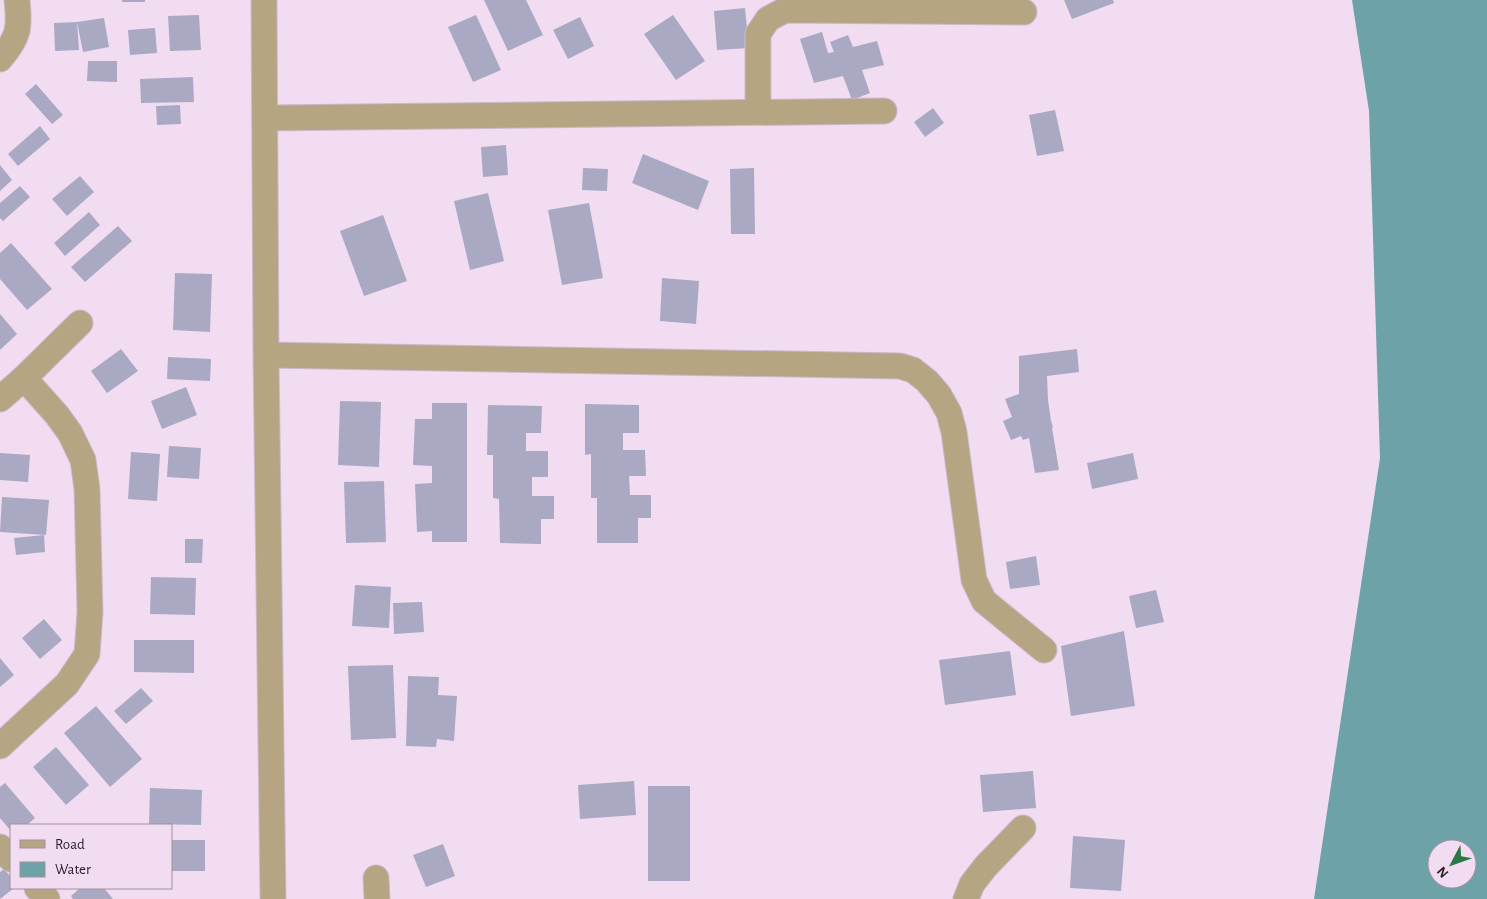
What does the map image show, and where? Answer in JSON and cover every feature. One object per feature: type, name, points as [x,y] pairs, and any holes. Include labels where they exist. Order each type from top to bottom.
[{"type":"street","points":[[0,59],[17,35],[19,20],[17,0]]},
{"type":"street","points":[[264,0],[266,355],[273,899]]},
{"type":"street","points":[[758,112],[758,34],[768,19],[785,10],[1024,12]]},
{"type":"street","points":[[264,118],[884,111]]},
{"type":"street","points":[[0,399],[80,323]]},
{"type":"street","points":[[266,355],[900,366],[913,370],[927,381],[939,395],[949,413],[954,432],[974,580],[984,601],[1044,650]]},
{"type":"street","points":[[0,746],[67,684],[87,654],[90,612],[87,490],[83,460],[70,433],[24,378]]},
{"type":"street","points":[[966,899],[972,884],[986,866],[1023,828]]},
{"type":"street","points":[[0,847],[10,858]]},
{"type":"street","points":[[38,889],[47,899]]},
{"type":"water","points":[[1352,0],[1487,0],[1487,899],[1314,899],[1380,458],[1369,111]]},
{"type":"building","points":[[122,0],[145,0],[145,2],[122,2]]},
{"type":"building","points":[[484,0],[526,0],[543,35],[508,51]]},
{"type":"building","points":[[1064,0],[1113,0],[1114,3],[1072,19]]},
{"type":"building","points":[[745,8],[749,48],[717,50],[714,11]]},
{"type":"building","points":[[199,15],[201,50],[170,51],[168,16]]},
{"type":"building","points":[[476,15],[501,70],[473,82],[448,27]]},
{"type":"building","points":[[673,15],[705,61],[676,80],[644,34]]},
{"type":"building","points":[[580,17],[594,46],[568,59],[553,30]]},
{"type":"building","points":[[104,18],[109,47],[83,52],[77,22]]},
{"type":"building","points":[[77,22],[79,50],[55,51],[54,23]]},
{"type":"building","points":[[155,28],[157,53],[130,55],[128,30]]},
{"type":"building","points":[[822,32],[828,53],[834,52],[830,42],[848,35],[853,47],[877,41],[884,65],[862,70],[870,93],[852,100],[843,76],[814,83],[800,39]]},
{"type":"building","points":[[88,61],[117,61],[117,82],[87,81]]},
{"type":"building","points":[[193,77],[194,102],[141,103],[140,79]]},
{"type":"building","points":[[36,84],[63,115],[52,124],[25,94]]},
{"type":"building","points":[[180,105],[181,124],[157,125],[156,106]]},
{"type":"building","points":[[933,108],[944,123],[925,137],[914,122]]},
{"type":"building","points":[[1055,110],[1064,151],[1037,156],[1029,115]]},
{"type":"building","points":[[40,126],[50,139],[18,166],[8,154]]},
{"type":"building","points":[[506,145],[508,175],[483,177],[481,147]]},
{"type":"building","points":[[643,154],[709,181],[698,210],[632,183]]},
{"type":"building","points":[[0,165],[12,180],[0,191]]},
{"type":"building","points":[[583,168],[608,169],[607,191],[582,190]]},
{"type":"building","points":[[754,168],[755,234],[731,234],[730,169]]},
{"type":"building","points":[[80,176],[94,192],[67,216],[52,199]]},
{"type":"building","points":[[20,186],[30,197],[3,221],[0,218],[0,203]]},
{"type":"building","points":[[488,193],[504,261],[470,270],[454,201]]},
{"type":"building","points":[[589,203],[603,278],[562,285],[548,210]]},
{"type":"building","points":[[89,212],[100,225],[65,256],[54,243]]},
{"type":"building","points":[[383,215],[407,281],[364,296],[340,231]]},
{"type":"building","points":[[118,226],[132,241],[85,282],[71,267]]},
{"type":"building","points":[[11,243],[52,289],[27,310],[0,279],[0,253]]},
{"type":"building","points":[[175,273],[212,274],[210,332],[173,330]]},
{"type":"building","points":[[662,278],[699,281],[696,324],[660,321]]},
{"type":"building","points":[[0,314],[17,334],[0,350]]},
{"type":"building","points":[[121,349],[138,371],[107,393],[91,371]]},
{"type":"building","points":[[1077,349],[1079,372],[1047,376],[1048,400],[1059,470],[1035,473],[1029,438],[1023,440],[1021,436],[1011,440],[1003,421],[1012,417],[1005,399],[1019,394],[1019,356]]},
{"type":"building","points":[[168,357],[211,359],[210,381],[167,379]]},
{"type":"building","points":[[186,387],[197,415],[162,429],[151,401]]},
{"type":"building","points":[[340,401],[381,402],[379,467],[338,465]]},
{"type":"building","points":[[432,403],[467,403],[467,542],[432,542],[432,531],[417,532],[415,484],[432,483],[432,466],[413,465],[415,419],[432,419]]},
{"type":"building","points":[[585,404],[639,405],[639,433],[623,433],[623,450],[645,450],[646,476],[629,476],[630,495],[651,495],[651,518],[638,518],[638,543],[597,543],[597,498],[591,498],[591,454],[585,455]]},
{"type":"building","points":[[488,405],[542,406],[541,433],[526,433],[526,451],[548,451],[548,477],[532,477],[532,496],[554,496],[554,519],[541,519],[541,544],[500,543],[499,499],[493,498],[493,455],[487,455]]},
{"type":"building","points":[[169,446],[201,448],[199,479],[167,477]]},
{"type":"building","points":[[131,452],[160,454],[157,501],[128,499]]},
{"type":"building","points":[[0,453],[30,455],[28,482],[0,480]]},
{"type":"building","points":[[1133,453],[1138,479],[1092,489],[1087,463]]},
{"type":"building","points":[[384,481],[386,542],[346,543],[344,482]]},
{"type":"building","points":[[2,497],[49,500],[46,535],[0,532]]},
{"type":"building","points":[[44,535],[45,552],[16,555],[14,538]]},
{"type":"building","points":[[185,539],[203,539],[202,563],[185,563]]},
{"type":"building","points":[[1036,556],[1040,585],[1010,589],[1006,562]]},
{"type":"building","points":[[151,577],[196,578],[195,615],[150,614]]},
{"type":"building","points":[[355,585],[391,587],[389,628],[352,626]]},
{"type":"building","points":[[1156,590],[1164,622],[1136,628],[1129,596]]},
{"type":"building","points":[[422,602],[424,632],[394,634],[393,603]]},
{"type":"building","points":[[44,619],[62,640],[40,659],[22,638]]},
{"type":"building","points":[[1124,631],[1135,706],[1071,716],[1061,646]]},
{"type":"building","points":[[134,640],[194,640],[194,673],[134,672]]},
{"type":"building","points":[[1010,651],[1016,695],[945,705],[939,660]]},
{"type":"building","points":[[0,658],[14,675],[0,687]]},
{"type":"building","points":[[393,665],[396,738],[351,740],[348,666]]},
{"type":"building","points":[[408,676],[439,677],[438,695],[457,696],[454,741],[437,739],[436,747],[406,746]]},
{"type":"building","points":[[141,688],[153,701],[126,724],[114,711]]},
{"type":"building","points":[[96,706],[142,759],[110,787],[64,733]]},
{"type":"building","points":[[56,747],[89,785],[66,805],[33,767]]},
{"type":"building","points":[[1033,771],[1036,808],[983,812],[980,775]]},
{"type":"building","points":[[634,781],[636,815],[580,819],[578,785]]},
{"type":"building","points":[[5,783],[35,818],[28,824],[10,824],[10,830],[0,818],[0,787]]},
{"type":"building","points":[[648,786],[690,786],[690,881],[648,881]]},
{"type":"building","points":[[150,788],[202,790],[201,825],[149,824]]},
{"type":"building","points":[[1073,836],[1125,840],[1121,891],[1070,888]]},
{"type":"building","points":[[172,840],[205,840],[205,871],[172,871]]},
{"type":"building","points":[[443,844],[455,876],[426,887],[413,855]]},
{"type":"building","points":[[4,869],[10,876],[10,889],[13,889],[0,899],[0,872]]},
{"type":"building","points":[[79,889],[105,889],[113,899],[73,899],[71,896]]}]
